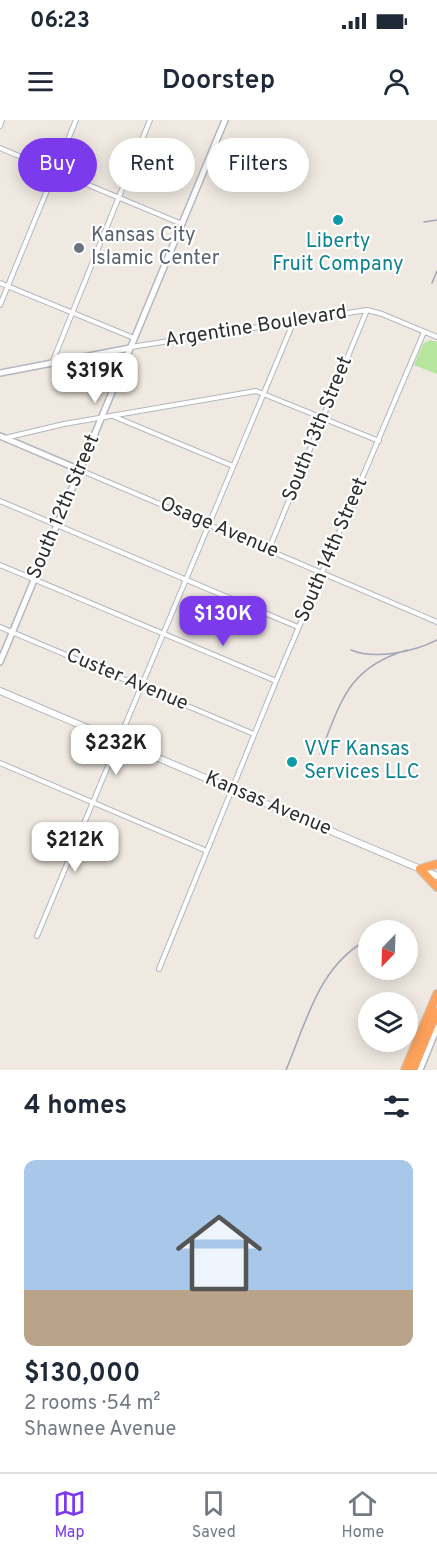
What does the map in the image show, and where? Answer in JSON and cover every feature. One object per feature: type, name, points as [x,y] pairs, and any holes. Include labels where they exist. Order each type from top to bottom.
[{"type":"highway","points":[[437,864],[420,868],[437,887]]},
{"type":"highway","points":[[405,1070],[437,996]]},
{"type":"highway","points":[[413,1070],[437,1012]]},
{"type":"main road","name":"Kansas Avenue","points":[[0,691],[437,876]]},
{"type":"street","points":[[0,126],[2,120]]},
{"type":"street","points":[[69,138],[76,120]]},
{"type":"street","points":[[51,363],[150,120]]},
{"type":"street","name":"South 12th Street","points":[[0,662],[225,120]]},
{"type":"street","points":[[0,148],[18,156]]},
{"type":"street","points":[[97,189],[182,224]]},
{"type":"street","points":[[0,305],[46,192]]},
{"type":"street","points":[[0,283],[134,338]]},
{"type":"street","name":"Argentine Boulevard","points":[[0,373],[130,348],[367,309],[437,338]]},
{"type":"street","name":"South 13th Street","points":[[269,549],[367,309]]},
{"type":"street","points":[[37,936],[291,328],[291,321]]},
{"type":"street","name":"South 14th Street","points":[[159,969],[298,627],[424,332]]},
{"type":"street","points":[[2,437],[256,391],[379,441]]},
{"type":"street","points":[[114,416],[233,466]]},
{"type":"street","name":"Osage Avenue","points":[[2,437],[437,622]]},
{"type":"street","points":[[0,501],[298,627]]},
{"type":"street","points":[[0,565],[276,681]]},
{"type":"street","name":"Custer Avenue","points":[[0,627],[254,734]]},
{"type":"street","points":[[0,763],[207,850]]},
{"type":"street","points":[[420,1070],[437,1028]]},
{"type":"green space","points":[[430,340],[437,342],[437,374],[414,365],[423,344]]},
{"type":"railway","points":[[424,222],[437,220]]},
{"type":"railway","points":[[432,283],[437,271]]},
{"type":"railway","points":[[351,650],[371,654],[394,653],[417,648],[437,640]]},
{"type":"railway","points":[[320,754],[341,703],[359,677],[371,667],[407,650]]},
{"type":"railway","points":[[286,1070],[316,996],[338,963],[358,946]]},
{"type":"place","name":"Liberty Fruit Company","points":[[338,220]]},
{"type":"place","name":"Kansas City Islamic Center","points":[[79,248]]},
{"type":"place","name":"VVF Kansas Services LLC","points":[[292,762]]}]
